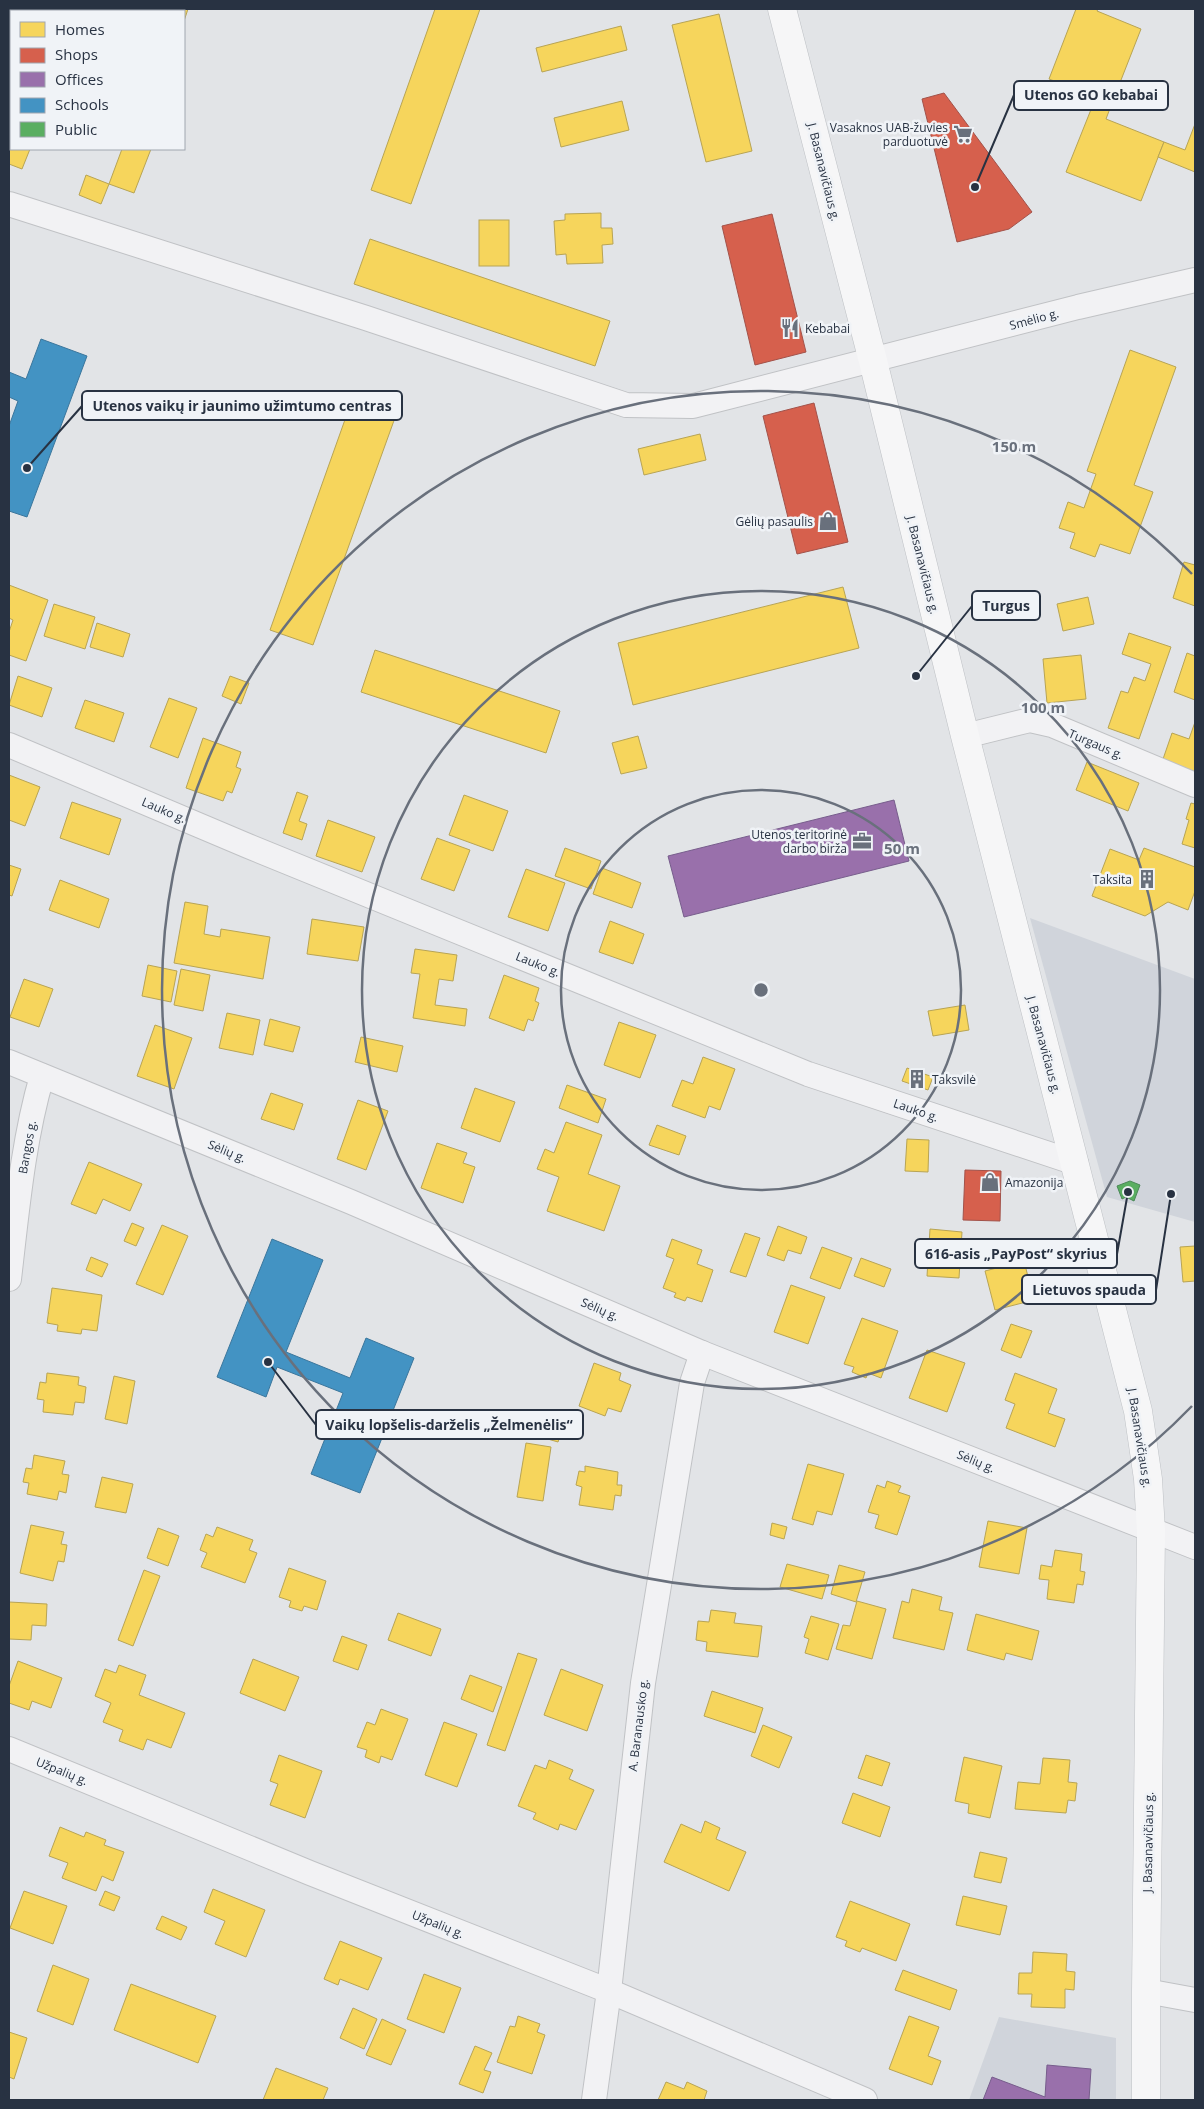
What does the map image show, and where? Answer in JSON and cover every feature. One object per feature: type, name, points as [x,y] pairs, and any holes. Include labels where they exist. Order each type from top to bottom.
[{"type":"main road","name":"J. Basanavičiaus g.","points":[[782,9],[873,361],[965,736],[1076,1163],[1138,1411],[1148,1479],[1151,1530],[1146,2100]]},
{"type":"street","name":"Smėlio g.","points":[[9,204],[626,405],[693,406],[1078,307],[1195,280]]},
{"type":"street","name":"Turgaus g.","points":[[965,736],[1030,720],[1052,725],[1195,786]]},
{"type":"street","name":"Lauko g.","points":[[9,745],[248,846],[808,1074],[1076,1163]]},
{"type":"street","name":"Sėlių g.","points":[[9,1062],[351,1202],[702,1352],[1195,1547]]},
{"type":"street","name":"Bangos g.","points":[[9,1279],[19,1192],[34,1102],[42,1076]]},
{"type":"street","name":"A. Baranausko g.","points":[[594,2100],[609,1991],[643,1683],[692,1383],[702,1352]]},
{"type":"street","name":"Užpalių g.","points":[[9,1749],[310,1873],[609,1991],[865,2100]]},
{"type":"street","points":[[1146,1991],[1195,2000]]},
{"type":"shaded area","points":[[1030,918],[1195,979],[1195,1222],[1107,1197]]},
{"type":"shaded area","points":[[999,2017],[1116,2038],[1116,2100],[969,2100]]},
{"type":"building: Homes","points":[[188,9],[185,18],[185,10],[138,10]]},
{"type":"building: Homes","points":[[435,9],[480,9],[411,204],[371,190]]},
{"type":"building: Homes","points":[[1076,9],[1098,9],[1097,11],[1141,29],[1112,103],[1049,79]]},
{"type":"building: Homes","points":[[719,14],[752,151],[706,162],[672,25]]},
{"type":"building: Homes","points":[[621,26],[627,50],[542,72],[536,48]]},
{"type":"building: Homes","points":[[1096,97],[1112,103],[1106,119],[1164,142],[1141,201],[1066,172]]},
{"type":"building: Homes","points":[[622,101],[629,130],[561,147],[554,118]]},
{"type":"building: Homes","points":[[9,116],[10,150],[30,150],[22,169],[9,164]]},
{"type":"building: Homes","points":[[1195,124],[1195,172],[1158,157],[1164,142],[1185,150]]},
{"type":"building: Homes","points":[[122,150],[151,150],[134,193],[109,184]]},
{"type":"building: Homes","points":[[86,175],[109,184],[101,204],[79,195]]},
{"type":"building: Homes","points":[[601,213],[601,228],[612,228],[613,244],[602,245],[603,263],[567,264],[566,254],[556,255],[554,221],[565,220],[565,214]]},
{"type":"building: Homes","points":[[479,220],[509,220],[509,266],[479,266]]},
{"type":"building: Homes","points":[[370,239],[610,321],[595,366],[354,284]]},
{"type":"building: Homes","points":[[1130,350],[1176,367],[1134,485],[1153,492],[1130,554],[1100,544],[1095,557],[1070,548],[1075,533],[1059,528],[1068,502],[1084,508],[1096,474],[1087,471]]},
{"type":"building: Homes","points":[[352,400],[396,415],[313,645],[270,630]]},
{"type":"building: Homes","points":[[700,434],[706,460],[644,475],[638,449]]},
{"type":"building: Homes","points":[[1184,562],[1195,565],[1195,606],[1173,598]]},
{"type":"building: Homes","points":[[9,585],[48,600],[26,661],[9,655],[9,632],[13,620],[9,618]]},
{"type":"building: Homes","points":[[843,587],[859,648],[633,705],[618,643]]},
{"type":"building: Homes","points":[[1088,597],[1094,624],[1063,631],[1057,604]]},
{"type":"building: Homes","points":[[54,604],[95,617],[85,649],[44,636]]},
{"type":"building: Homes","points":[[97,623],[130,634],[123,657],[90,647]]},
{"type":"building: Homes","points":[[1129,633],[1171,647],[1139,739],[1108,728],[1121,691],[1128,693],[1134,677],[1145,681],[1151,664],[1122,654]]},
{"type":"building: Homes","points":[[375,650],[560,711],[546,753],[361,692]]},
{"type":"building: Homes","points":[[1187,653],[1195,656],[1195,700],[1174,692]]},
{"type":"building: Homes","points":[[1081,655],[1086,699],[1047,703],[1043,659]]},
{"type":"building: Homes","points":[[18,676],[52,688],[42,717],[9,705]]},
{"type":"building: Homes","points":[[230,676],[249,683],[241,704],[222,696]]},
{"type":"building: Homes","points":[[169,698],[197,708],[178,758],[150,747]]},
{"type":"building: Homes","points":[[85,700],[124,713],[114,742],[75,728]]},
{"type":"building: Homes","points":[[1195,722],[1195,774],[1162,762],[1172,733],[1189,739]]},
{"type":"building: Homes","points":[[638,736],[647,768],[621,774],[612,743]]},
{"type":"building: Homes","points":[[203,738],[241,752],[236,767],[241,769],[232,793],[227,791],[223,801],[186,788]]},
{"type":"building: Homes","points":[[1087,762],[1139,783],[1128,811],[1076,790]]},
{"type":"building: Homes","points":[[9,775],[40,787],[25,826],[9,820]]},
{"type":"building: Homes","points":[[297,792],[308,796],[299,821],[307,824],[302,840],[283,833]]},
{"type":"building: Homes","points":[[464,795],[508,811],[493,851],[449,835]]},
{"type":"building: Homes","points":[[72,802],[121,819],[109,855],[60,838]]},
{"type":"building: Homes","points":[[1191,803],[1195,804],[1195,848],[1182,844],[1189,820],[1186,819]]},
{"type":"building: Homes","points":[[328,820],[375,837],[362,872],[316,856]]},
{"type":"building: Homes","points":[[437,838],[470,850],[454,891],[421,879]]},
{"type":"building: Homes","points":[[565,848],[601,861],[591,889],[555,876]]},
{"type":"building: Homes","name":"Taksita","points":[[1144,848],[1195,867],[1195,891],[1188,910],[1168,902],[1145,916],[1092,896],[1110,849],[1139,860]]},
{"type":"building: Homes","points":[[9,865],[21,869],[12,896],[9,895]]},
{"type":"building: Homes","points":[[602,868],[641,883],[632,908],[593,894]]},
{"type":"building: Homes","points":[[526,869],[565,883],[548,931],[508,917]]},
{"type":"building: Homes","points":[[60,880],[109,899],[99,928],[49,910]]},
{"type":"building: Homes","points":[[185,902],[208,906],[204,934],[220,937],[221,929],[270,937],[263,979],[174,963]]},
{"type":"building: Homes","points":[[312,919],[364,927],[358,961],[307,954]]},
{"type":"building: Homes","points":[[610,921],[644,934],[633,964],[599,952]]},
{"type":"building: Homes","points":[[415,949],[457,955],[453,981],[439,979],[435,1005],[467,1009],[465,1026],[413,1018],[420,974],[411,973]]},
{"type":"building: Homes","points":[[148,965],[177,971],[171,1002],[142,996]]},
{"type":"building: Homes","points":[[181,969],[210,975],[203,1011],[174,1005]]},
{"type":"building: Homes","points":[[504,975],[539,988],[535,1001],[539,1003],[533,1021],[528,1019],[524,1031],[489,1018]]},
{"type":"building: Homes","points":[[24,979],[53,989],[39,1027],[10,1017]]},
{"type":"building: Homes","points":[[965,1005],[969,1030],[933,1036],[928,1011]]},
{"type":"building: Homes","points":[[227,1013],[260,1020],[253,1055],[219,1048]]},
{"type":"building: Homes","points":[[270,1019],[300,1027],[293,1052],[264,1045]]},
{"type":"building: Homes","points":[[619,1022],[656,1035],[640,1078],[604,1065]]},
{"type":"building: Homes","points":[[155,1025],[192,1038],[174,1089],[137,1076]]},
{"type":"building: Homes","points":[[361,1037],[403,1046],[397,1072],[355,1062]]},
{"type":"building: Homes","points":[[703,1057],[735,1069],[720,1110],[709,1106],[705,1118],[672,1106],[682,1080],[693,1084]]},
{"type":"building: Homes","name":"Taksvilė","points":[[907,1068],[933,1077],[928,1090],[902,1081]]},
{"type":"building: Homes","points":[[567,1085],[606,1099],[598,1123],[559,1108]]},
{"type":"building: Homes","points":[[475,1088],[515,1102],[500,1142],[461,1128]]},
{"type":"building: Homes","points":[[271,1093],[303,1104],[294,1130],[261,1119]]},
{"type":"building: Homes","points":[[358,1100],[388,1111],[366,1170],[337,1159]]},
{"type":"building: Homes","points":[[566,1122],[602,1135],[588,1174],[620,1186],[604,1231],[547,1211],[559,1177],[537,1169],[545,1149],[554,1153]]},
{"type":"building: Homes","points":[[657,1125],[686,1136],[679,1155],[649,1145]]},
{"type":"building: Homes","points":[[907,1139],[929,1140],[928,1172],[905,1171]]},
{"type":"building: Homes","points":[[437,1143],[467,1153],[463,1163],[475,1167],[463,1203],[421,1188]]},
{"type":"building: Homes","points":[[89,1162],[142,1184],[130,1211],[103,1199],[96,1214],[71,1204]]},
{"type":"building: Homes","points":[[132,1223],[144,1228],[136,1246],[124,1241]]},
{"type":"building: Homes","points":[[162,1225],[188,1236],[163,1295],[136,1284]]},
{"type":"building: Homes","points":[[778,1226],[807,1237],[801,1254],[788,1250],[784,1261],[767,1255]]},
{"type":"building: Homes","points":[[930,1229],[962,1232],[959,1278],[927,1276]]},
{"type":"building: Homes","points":[[745,1233],[760,1238],[746,1277],[730,1272]]},
{"type":"building: Homes","points":[[672,1239],[702,1250],[697,1264],[713,1270],[702,1302],[687,1297],[685,1301],[674,1297],[676,1293],[663,1288],[674,1259],[666,1256]]},
{"type":"building: Homes","points":[[1195,1246],[1195,1281],[1183,1282],[1180,1247]]},
{"type":"building: Homes","points":[[822,1247],[852,1258],[840,1289],[810,1278]]},
{"type":"building: Homes","points":[[91,1257],[108,1264],[102,1277],[86,1270]]},
{"type":"building: Homes","points":[[861,1258],[891,1269],[884,1287],[854,1276]]},
{"type":"building: Homes","points":[[1024,1261],[1034,1300],[995,1310],[985,1271]]},
{"type":"building: Homes","points":[[791,1285],[825,1297],[808,1344],[774,1332]]},
{"type":"building: Homes","points":[[52,1288],[102,1295],[97,1331],[82,1329],[81,1334],[57,1331],[58,1325],[47,1323]]},
{"type":"building: Homes","points":[[862,1318],[898,1331],[881,1378],[868,1373],[866,1378],[852,1372],[854,1367],[844,1364]]},
{"type":"building: Homes","points":[[1011,1324],[1032,1331],[1021,1358],[1001,1350]]},
{"type":"building: Homes","points":[[927,1350],[965,1363],[947,1412],[909,1398]]},
{"type":"building: Homes","points":[[594,1363],[621,1373],[619,1380],[631,1385],[621,1412],[608,1408],[605,1416],[579,1406]]},
{"type":"building: Homes","points":[[47,1373],[79,1377],[78,1385],[86,1387],[84,1403],[75,1402],[73,1415],[43,1412],[44,1400],[37,1399],[40,1382],[46,1383]]},
{"type":"building: Homes","points":[[1015,1373],[1057,1389],[1048,1413],[1065,1419],[1055,1447],[1006,1428],[1015,1404],[1005,1400]]},
{"type":"building: Homes","points":[[114,1376],[135,1381],[127,1424],[105,1419]]},
{"type":"building: Homes","points":[[540,1418],[564,1425],[558,1442],[534,1435]]},
{"type":"building: Homes","points":[[526,1443],[551,1447],[543,1501],[517,1497]]},
{"type":"building: Homes","points":[[34,1455],[65,1461],[62,1474],[69,1475],[66,1493],[59,1491],[57,1500],[27,1494],[29,1483],[23,1482],[26,1468],[32,1469]]},
{"type":"building: Homes","points":[[808,1464],[844,1474],[832,1515],[817,1511],[813,1525],[792,1519]]},
{"type":"building: Homes","points":[[585,1466],[618,1472],[617,1485],[622,1485],[621,1496],[615,1495],[613,1510],[579,1505],[582,1487],[576,1485],[579,1471],[585,1472]]},
{"type":"building: Homes","points":[[102,1477],[133,1484],[126,1513],[95,1507]]},
{"type":"building: Homes","points":[[887,1481],[901,1486],[898,1492],[910,1496],[897,1535],[875,1528],[879,1515],[868,1512],[877,1485],[885,1488]]},
{"type":"building: Homes","points":[[988,1521],[1027,1528],[1019,1574],[979,1567]]},
{"type":"building: Homes","points":[[772,1523],[787,1527],[784,1539],[770,1535]]},
{"type":"building: Homes","points":[[31,1525],[64,1532],[61,1544],[67,1545],[64,1562],[58,1561],[53,1581],[20,1573]]},
{"type":"building: Homes","points":[[217,1527],[253,1540],[249,1550],[257,1553],[245,1583],[201,1567],[207,1553],[200,1550],[206,1534],[213,1537]]},
{"type":"building: Homes","points":[[158,1528],[179,1536],[168,1566],[147,1558]]},
{"type":"building: Homes","points":[[1055,1550],[1082,1554],[1080,1571],[1085,1572],[1083,1585],[1077,1584],[1074,1603],[1047,1599],[1049,1580],[1039,1579],[1041,1565],[1052,1567]]},
{"type":"building: Homes","points":[[787,1564],[829,1575],[822,1599],[780,1587]]},
{"type":"building: Homes","points":[[839,1565],[865,1572],[856,1602],[831,1594]]},
{"type":"building: Homes","points":[[289,1568],[326,1581],[317,1610],[304,1606],[302,1611],[289,1607],[291,1601],[279,1597]]},
{"type":"building: Homes","points":[[144,1570],[160,1576],[133,1646],[118,1640]]},
{"type":"building: Homes","points":[[912,1589],[942,1597],[939,1610],[953,1613],[944,1650],[893,1638],[902,1601],[909,1603]]},
{"type":"building: Homes","points":[[857,1601],[886,1609],[872,1659],[836,1649],[843,1625],[850,1626]]},
{"type":"building: Homes","points":[[9,1602],[47,1604],[46,1626],[32,1625],[31,1640],[9,1639]]},
{"type":"building: Homes","points":[[711,1610],[736,1613],[734,1623],[762,1626],[758,1657],[706,1651],[707,1642],[696,1640],[698,1621],[709,1622]]},
{"type":"building: Homes","points":[[398,1613],[441,1629],[431,1656],[388,1640]]},
{"type":"building: Homes","points":[[976,1614],[1039,1631],[1032,1660],[1006,1653],[1004,1660],[967,1650]]},
{"type":"building: Homes","points":[[811,1616],[839,1624],[828,1660],[805,1653],[809,1639],[804,1637]]},
{"type":"building: Homes","points":[[342,1636],[367,1645],[358,1670],[333,1661]]},
{"type":"building: Homes","points":[[518,1653],[537,1659],[505,1751],[487,1745]]},
{"type":"building: Homes","points":[[253,1659],[299,1677],[285,1711],[240,1693]]},
{"type":"building: Homes","points":[[18,1661],[62,1678],[51,1708],[32,1701],[29,1710],[9,1703],[9,1686]]},
{"type":"building: Homes","points":[[119,1665],[146,1675],[139,1695],[185,1713],[171,1748],[147,1739],[143,1750],[119,1741],[123,1730],[103,1722],[111,1703],[95,1696],[105,1669],[116,1673]]},
{"type":"building: Homes","points":[[561,1669],[603,1685],[587,1731],[544,1715]]},
{"type":"building: Homes","points":[[470,1675],[502,1687],[493,1712],[461,1699]]},
{"type":"building: Homes","points":[[712,1691],[763,1708],[755,1733],[704,1716]]},
{"type":"building: Homes","points":[[381,1709],[408,1719],[392,1760],[381,1756],[379,1763],[365,1757],[367,1750],[357,1747],[367,1722],[375,1725]]},
{"type":"building: Homes","points":[[444,1722],[477,1734],[457,1787],[425,1775]]},
{"type":"building: Homes","points":[[763,1725],[792,1737],[779,1768],[751,1756]]},
{"type":"building: Homes","points":[[279,1755],[322,1771],[305,1818],[270,1805],[278,1784],[270,1781]]},
{"type":"building: Homes","points":[[866,1755],[890,1763],[882,1786],[858,1778]]},
{"type":"building: Homes","points":[[964,1757],[1002,1766],[990,1818],[968,1813],[969,1804],[955,1801]]},
{"type":"building: Homes","points":[[1043,1758],[1070,1760],[1068,1782],[1077,1783],[1075,1801],[1068,1800],[1066,1813],[1015,1809],[1018,1782],[1040,1784]]},
{"type":"building: Homes","points":[[549,1760],[573,1770],[569,1779],[594,1790],[576,1830],[560,1824],[558,1830],[533,1819],[536,1813],[518,1806],[535,1765],[546,1769]]},
{"type":"building: Homes","points":[[853,1793],[890,1807],[880,1837],[842,1823]]},
{"type":"building: Homes","points":[[705,1821],[720,1828],[716,1839],[746,1852],[729,1891],[664,1862],[681,1824],[701,1833]]},
{"type":"building: Homes","points":[[60,1827],[84,1837],[86,1832],[106,1840],[104,1845],[124,1852],[113,1881],[102,1876],[96,1891],[62,1878],[68,1863],[49,1856]]},
{"type":"building: Homes","points":[[980,1852],[1007,1858],[1001,1883],[974,1877]]},
{"type":"building: Homes","points":[[213,1889],[265,1910],[246,1957],[215,1944],[225,1921],[204,1912]]},
{"type":"building: Homes","points":[[24,1891],[67,1906],[53,1944],[10,1928]]},
{"type":"building: Homes","points":[[105,1891],[120,1897],[114,1911],[99,1905]]},
{"type":"building: Homes","points":[[963,1896],[1007,1906],[1000,1935],[956,1925]]},
{"type":"building: Homes","points":[[850,1901],[910,1924],[896,1961],[862,1948],[860,1952],[845,1946],[847,1941],[836,1937]]},
{"type":"building: Homes","points":[[162,1916],[187,1927],[181,1940],[156,1929]]},
{"type":"building: Homes","points":[[340,1941],[382,1958],[368,1990],[340,1979],[338,1985],[324,1979]]},
{"type":"building: Homes","points":[[1033,1952],[1067,1954],[1066,1971],[1075,1972],[1074,1990],[1065,1989],[1065,2008],[1031,2007],[1032,1994],[1018,1994],[1019,1973],[1032,1973]]},
{"type":"building: Homes","points":[[53,1965],[89,1979],[73,2025],[37,2011]]},
{"type":"building: Homes","points":[[903,1970],[957,1990],[950,2010],[895,1990]]},
{"type":"building: Homes","points":[[424,1974],[461,1988],[444,2033],[407,2019]]},
{"type":"building: Homes","points":[[131,1984],[216,2016],[198,2063],[114,2030]]},
{"type":"building: Homes","points":[[353,2008],[377,2019],[364,2049],[340,2038]]},
{"type":"building: Homes","points":[[518,2016],[540,2024],[537,2032],[545,2035],[532,2074],[497,2062],[510,2026],[515,2027]]},
{"type":"building: Homes","points":[[909,2016],[939,2027],[928,2056],[941,2061],[932,2085],[889,2069]]},
{"type":"building: Homes","points":[[382,2019],[406,2030],[391,2065],[366,2055]]},
{"type":"building: Homes","points":[[9,2032],[27,2038],[14,2079],[9,2077]]},
{"type":"building: Homes","points":[[475,2046],[492,2053],[484,2070],[491,2072],[483,2093],[459,2084]]},
{"type":"building: Homes","points":[[276,2068],[328,2088],[323,2100],[263,2100]]},
{"type":"building: Homes","points":[[666,2082],[684,2089],[687,2082],[707,2091],[704,2100],[658,2100]]},
{"type":"building: Shops","points":[[944,93],[1032,212],[1009,229],[957,242],[922,99]]},
{"type":"building: Shops","points":[[772,214],[806,352],[755,365],[722,226]]},
{"type":"building: Shops","points":[[814,403],[848,542],[797,554],[763,416]]},
{"type":"building: Shops","points":[[965,1170],[1001,1171],[1000,1221],[963,1220]]},
{"type":"building: Offices","points":[[894,800],[909,861],[684,917],[668,856]]},
{"type":"building: Offices","points":[[1047,2065],[1091,2069],[1089,2100],[983,2100],[992,2077],[1045,2097]]},
{"type":"building: Schools","points":[[41,339],[87,356],[27,517],[9,511],[9,426],[18,401],[9,397],[9,372],[26,379]]},
{"type":"building: Schools","points":[[272,1239],[323,1260],[286,1352],[350,1378],[366,1338],[414,1358],[360,1493],[311,1474],[343,1393],[277,1367],[266,1397],[217,1377]]},
{"type":"building: Public","points":[[1130,1181],[1140,1185],[1134,1201],[1126,1197],[1122,1199],[1117,1186]]},
{"type":"place","name":"Vasaknos UAB-žuvies parduotuvė","points":[[963,134]]},
{"type":"place","name":"Utenos GO kebabai","points":[[975,187]]},
{"type":"place","name":"Kebabai","points":[[790,328]]},
{"type":"place","name":"Utenos vaikų ir jaunimo užimtumo centras","points":[[27,468]]},
{"type":"place","name":"Gėlių pasaulis","points":[[828,521]]},
{"type":"place","name":"Turgus","points":[[916,676]]},
{"type":"place","name":"Utenos teritorinė darbo birža","points":[[862,841]]},
{"type":"place","name":"Taksita","points":[[1147,879]]},
{"type":"place","name":"Taksvilė","points":[[917,1079]]},
{"type":"place","name":"Amazonija","points":[[990,1182]]},
{"type":"place","name":"616-asis „PayPost“ skyrius","points":[[1128,1192]]},
{"type":"place","name":"Lietuvos spauda","points":[[1171,1194]]},
{"type":"place","name":"Vaikų lopšelis-darželis „Želmenėlis“","points":[[268,1362]]}]
